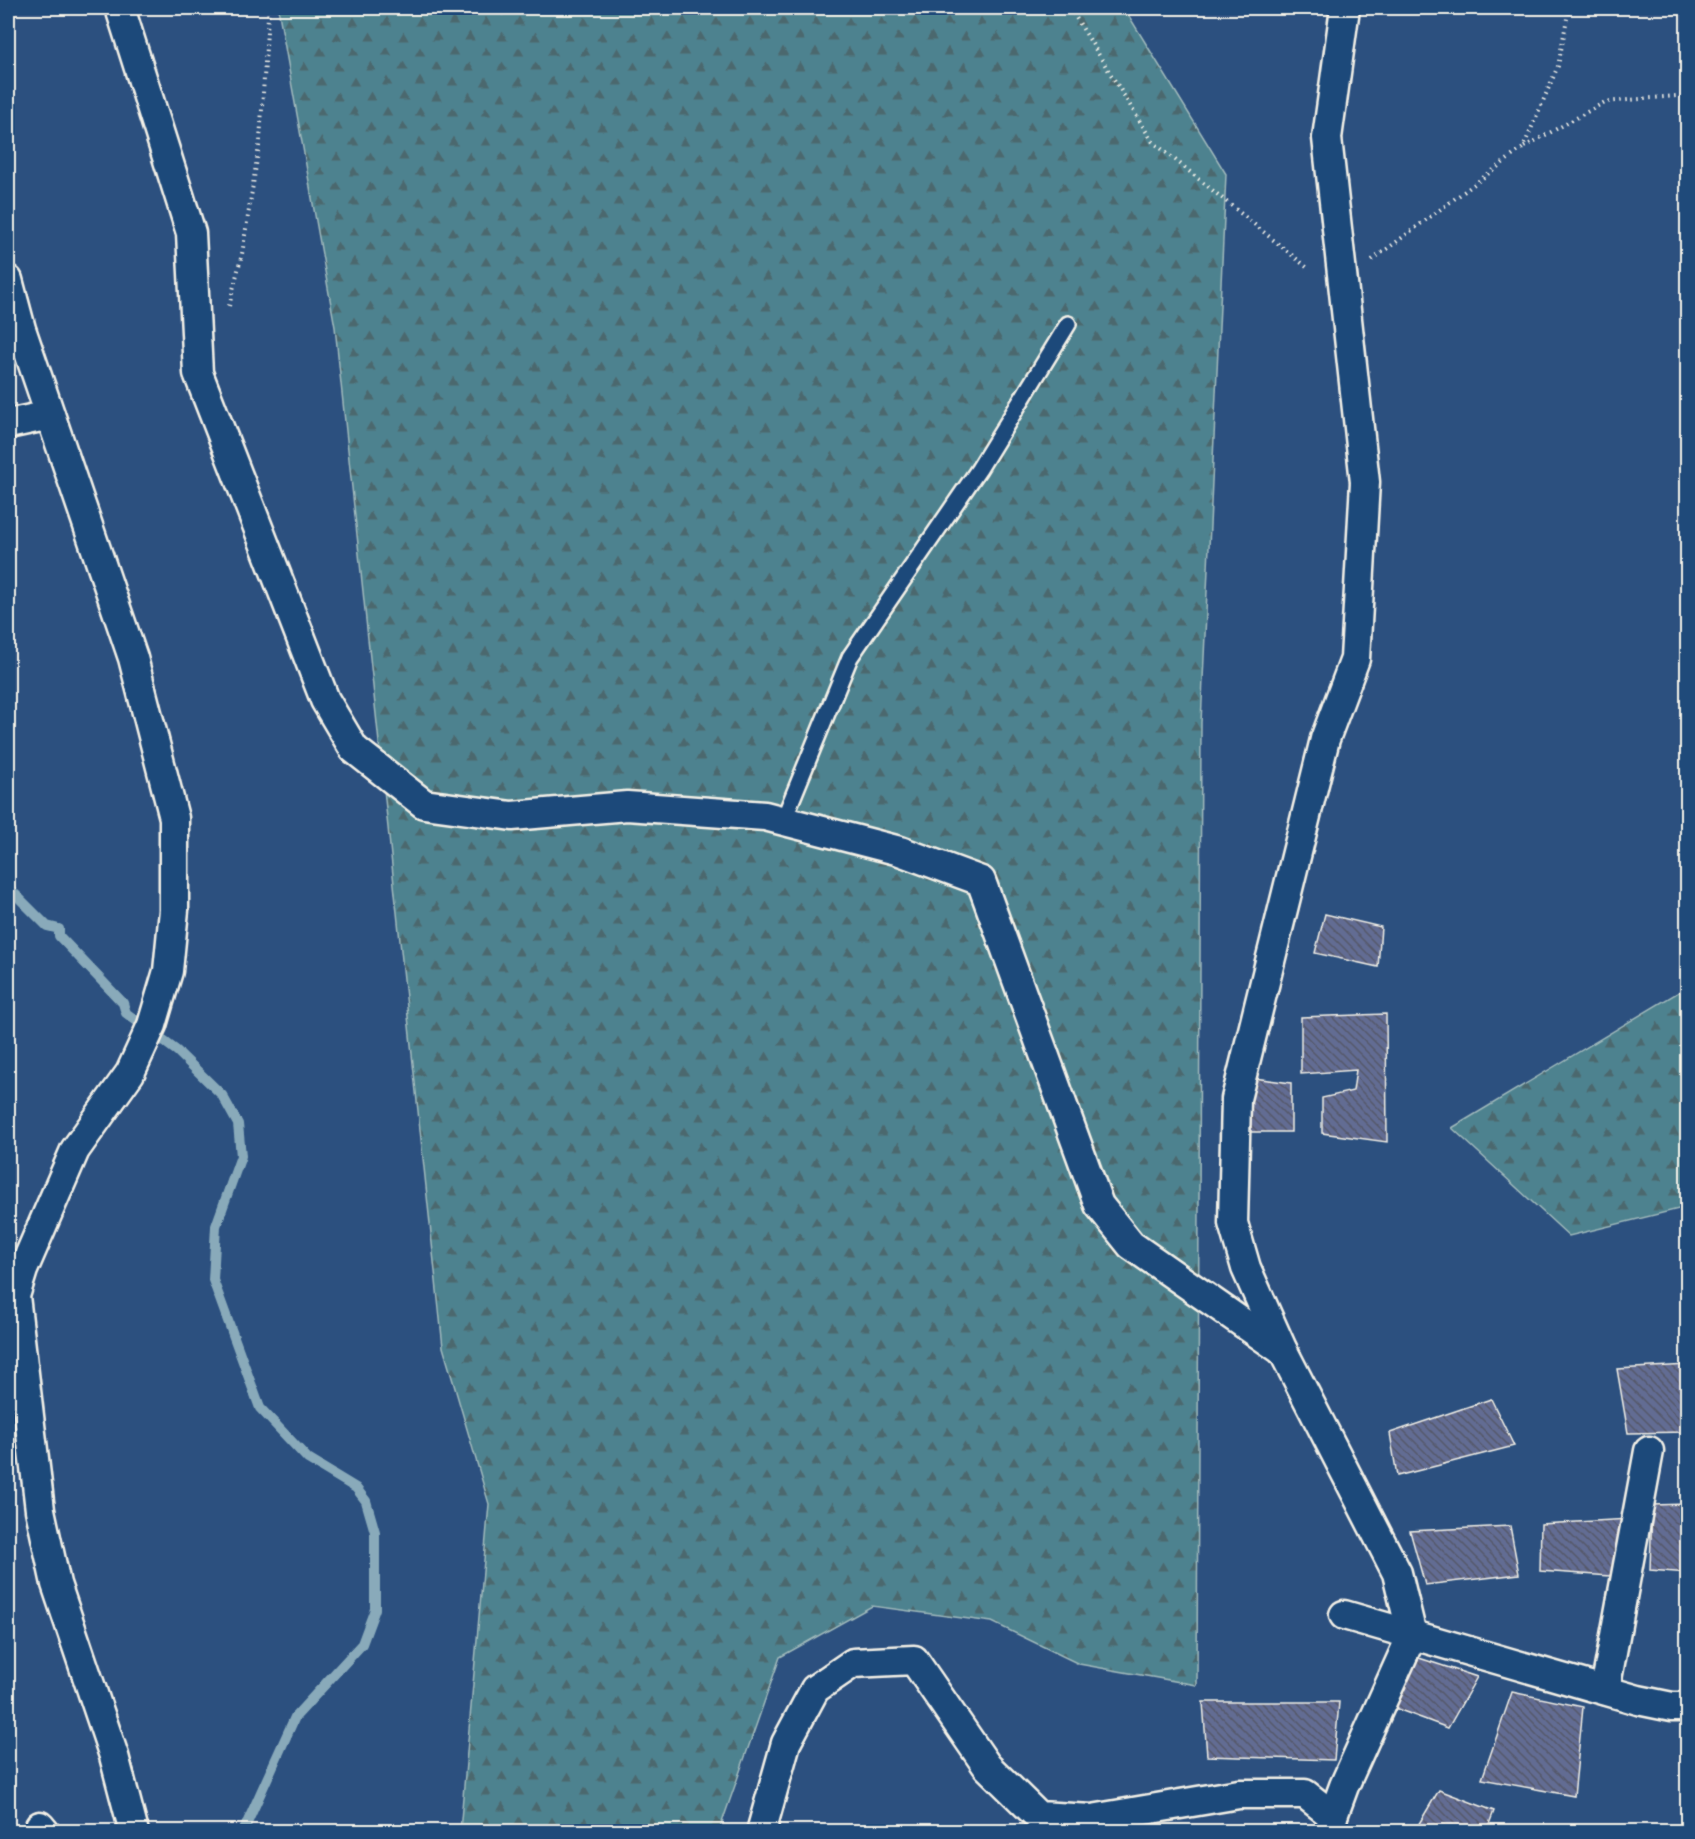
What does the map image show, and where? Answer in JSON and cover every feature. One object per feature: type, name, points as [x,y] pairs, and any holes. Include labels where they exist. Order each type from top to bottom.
[{"type":"street","points":[[120,8],[191,233],[198,373],[325,700],[354,749],[424,804],[512,816],[627,806],[765,816],[900,851],[981,881],[1099,1204],[1131,1245],[1283,1351]]},
{"type":"street","points":[[761,1832],[786,1743],[815,1689],[853,1663],[914,1660],[987,1766],[1038,1816],[1092,1819],[1239,1794],[1305,1794],[1331,1824],[1412,1635],[1397,1573],[1283,1351],[1246,1268],[1233,1223],[1236,1099],[1325,739],[1355,659],[1365,482],[1327,138],[1345,8]]},
{"type":"street","points":[[8,280],[21,329],[133,658],[174,818],[174,910],[168,971],[152,1025],[130,1073],[75,1150],[23,1270],[15,1296],[40,1510],[56,1584],[114,1756],[134,1832]]},
{"type":"street","points":[[8,424],[50,416]]},
{"type":"street","points":[[1605,1690],[1649,1451]]},
{"type":"street","points":[[1344,1615],[1638,1700],[1672,1707],[1688,1707]]},
{"type":"street","points":[[38,1832],[40,1826],[45,1832]]},
{"type":"lane","points":[[783,821],[850,657],[979,469],[1068,324]]},
{"type":"path","points":[[227,311],[242,254],[260,140],[270,8]]},
{"type":"path","points":[[484,8],[505,14],[512,8]]},
{"type":"path","points":[[1070,8],[1152,141],[1343,289],[1523,148],[1605,102],[1688,95]]},
{"type":"path","points":[[1523,148],[1558,66],[1569,8]]},
{"type":"green space","points":[[278,8],[1124,8],[1226,174],[1201,723],[1197,1685],[1079,1664],[992,1622],[872,1606],[780,1657],[719,1831],[460,1831],[489,1504],[443,1347],[335,327]]},
{"type":"green space","points":[[1687,987],[1687,1207],[1569,1236],[1452,1128]]},
{"type":"building","points":[[1325,914],[1381,927],[1378,967],[1315,953]]},
{"type":"building","points":[[1386,1014],[1387,1142],[1322,1133],[1322,1098],[1353,1091],[1356,1070],[1301,1074],[1301,1017]]},
{"type":"building","points":[[1254,1078],[1291,1083],[1291,1132],[1235,1132]]},
{"type":"building","points":[[1688,1365],[1688,1432],[1628,1433],[1617,1369]]},
{"type":"building","points":[[1491,1399],[1514,1446],[1397,1476],[1390,1433]]},
{"type":"building","points":[[1688,1504],[1688,1573],[1650,1570],[1652,1505]]},
{"type":"building","points":[[1630,1519],[1610,1576],[1540,1571],[1541,1524]]},
{"type":"building","points":[[1510,1526],[1519,1574],[1425,1585],[1410,1531]]},
{"type":"building","points":[[1416,1657],[1477,1677],[1448,1728],[1392,1707]]},
{"type":"building","points":[[1512,1692],[1583,1707],[1574,1796],[1482,1779]]},
{"type":"building","points":[[1203,1702],[1339,1702],[1334,1760],[1207,1756]]},
{"type":"building","points":[[1439,1790],[1494,1811],[1486,1832],[1414,1832]]},
{"type":"waterway","points":[[8,887],[47,926],[59,929],[59,936],[123,1003],[126,1013],[177,1051],[222,1095],[238,1124],[241,1156],[216,1226],[213,1280],[260,1408],[308,1459],[356,1488],[366,1501],[375,1532],[375,1609],[362,1644],[295,1717],[243,1832]]}]
